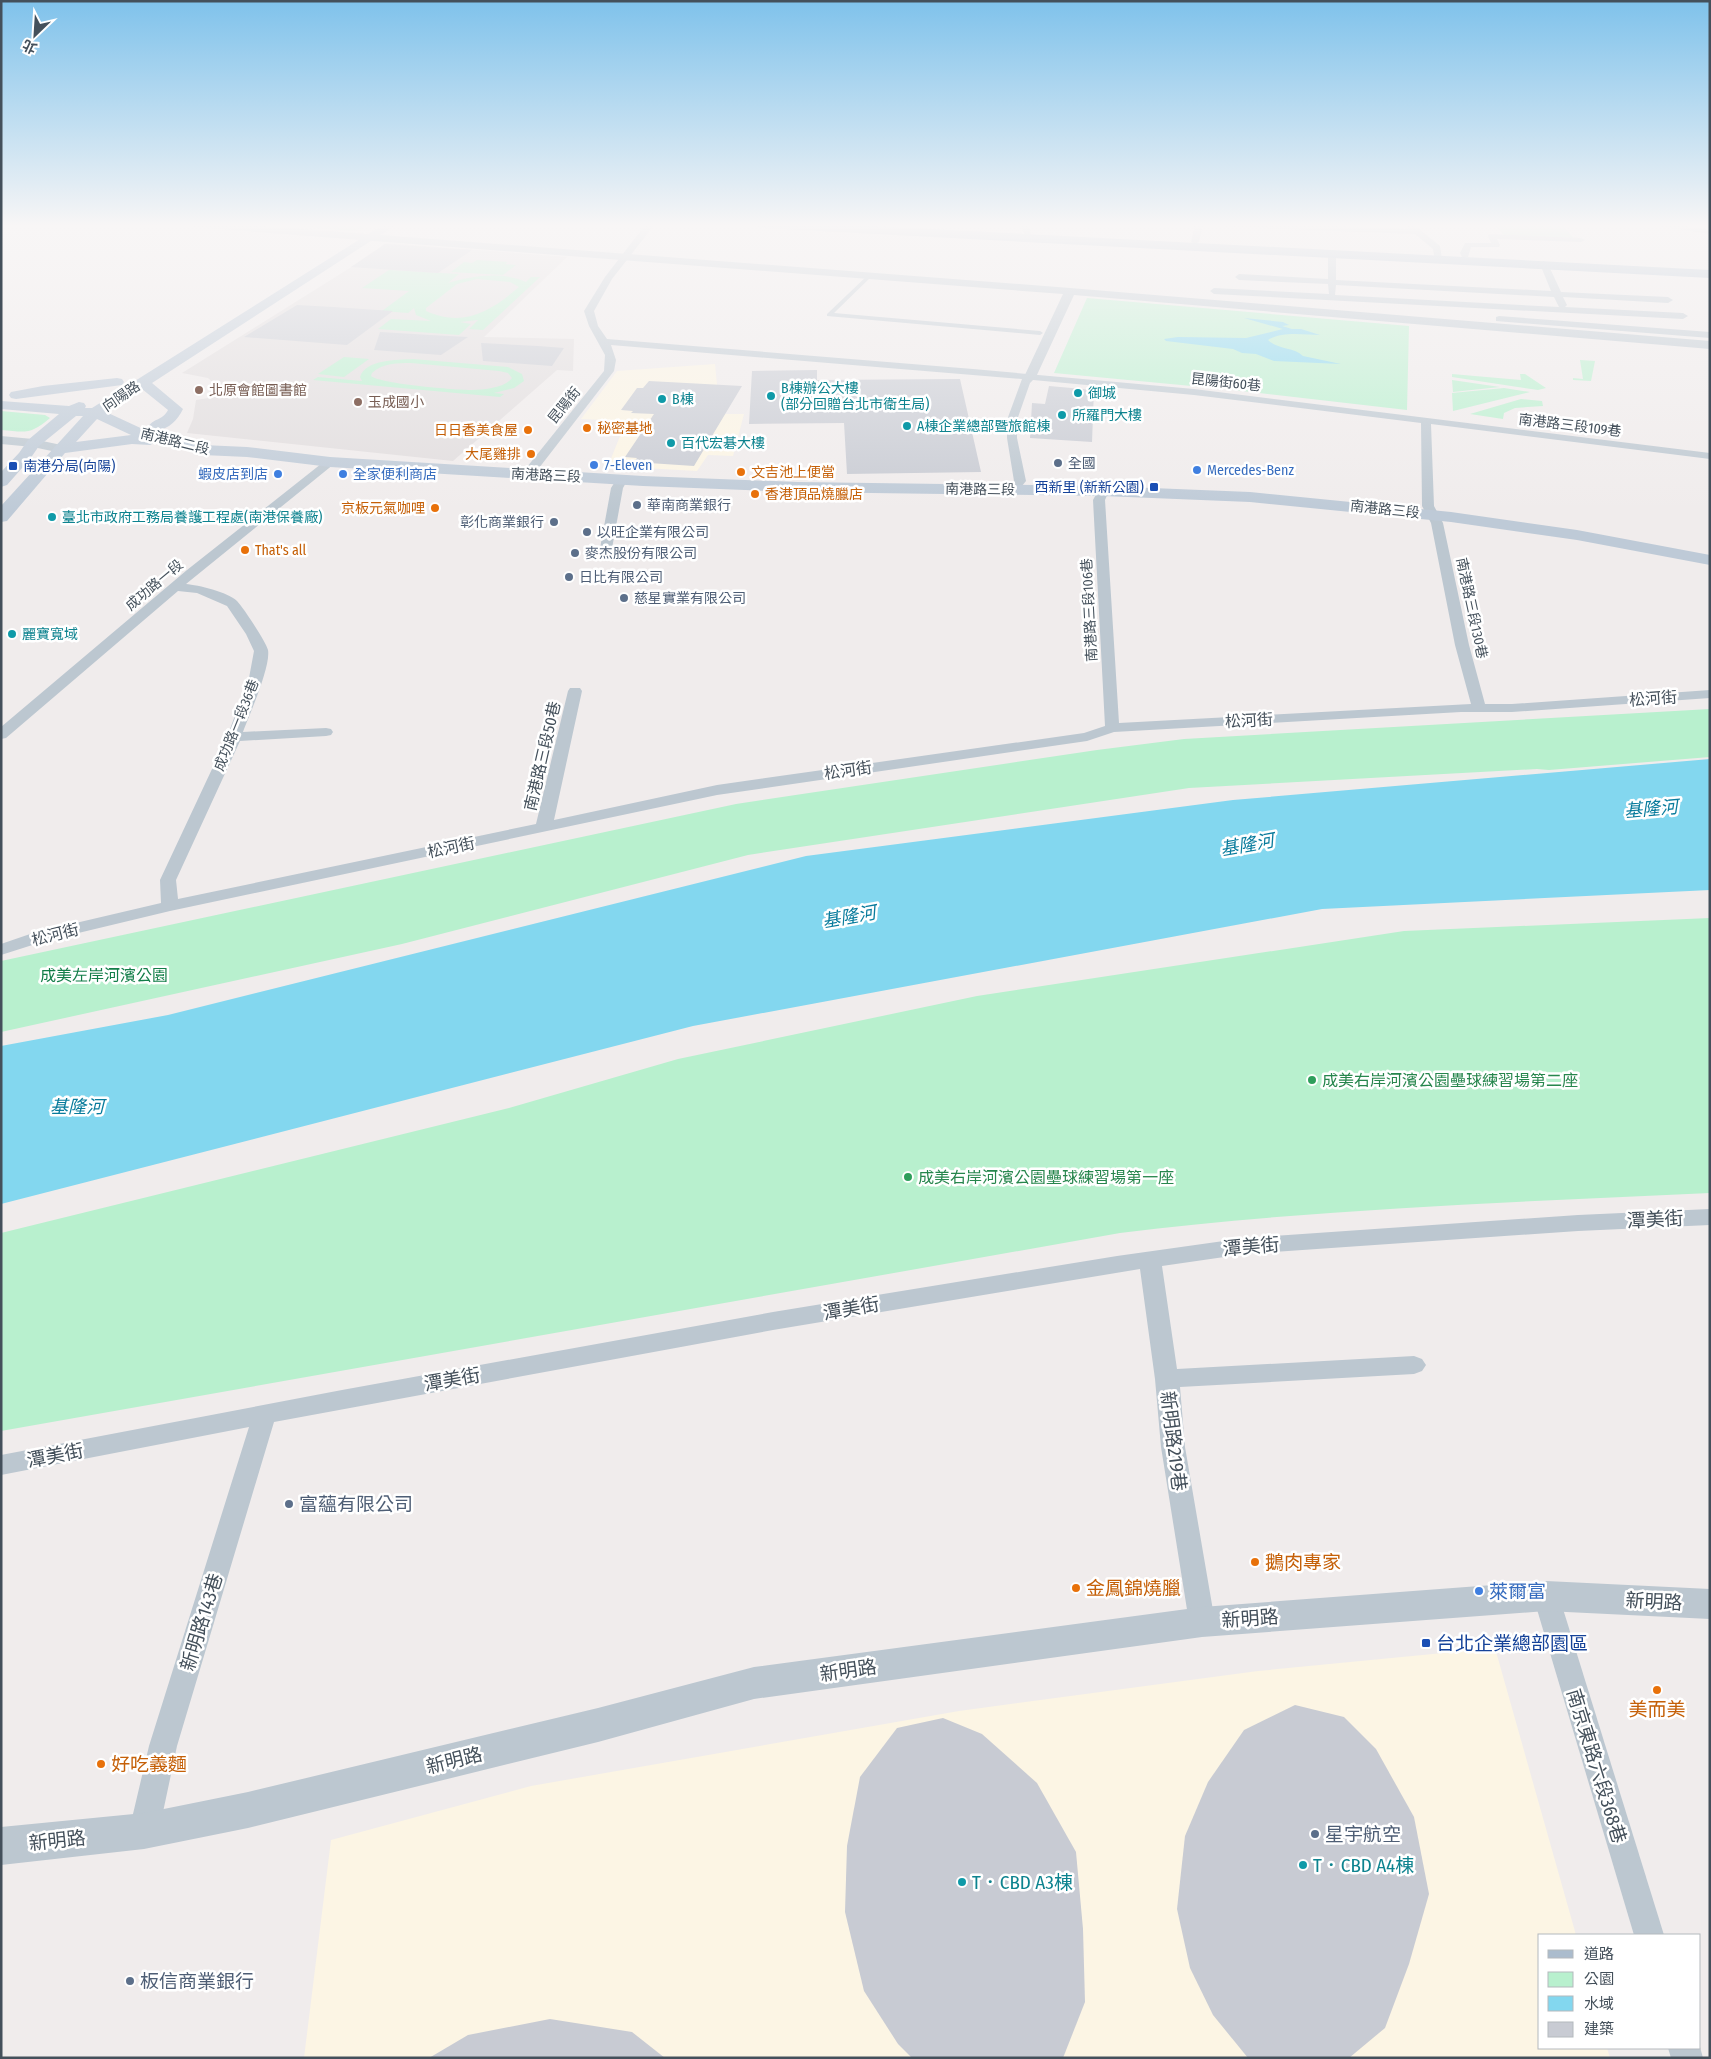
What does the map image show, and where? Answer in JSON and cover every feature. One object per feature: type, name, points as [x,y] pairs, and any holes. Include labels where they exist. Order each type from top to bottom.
[{"type":"main road","name":"向陽路","points":[[1,517],[96,407],[130,378],[225,320]]},
{"type":"main road","name":"向陽路","points":[[96,407],[130,378]]},
{"type":"main road","points":[[9,394],[130,378],[176,409],[170,420],[156,426]]},
{"type":"main road","name":"南港路二段","points":[[9,394],[96,407],[156,426],[172,436],[247,452]]},
{"type":"main road","name":"南港路二段","points":[[1,404],[71,411],[96,407],[142,434],[163,441],[203,450],[247,452]]},
{"type":"main road","points":[[1,482],[25,456],[33,443],[71,411]]},
{"type":"main road","points":[[61,449],[132,439],[163,441]]},
{"type":"main road","name":"南港路三段","points":[[247,452],[330,462],[798,487],[1102,491],[1250,497],[1432,514],[1577,535],[1710,560]]},
{"type":"street","name":"昆陽街","points":[[527,474],[612,366],[610,356],[592,320]]},
{"type":"street","points":[[888,320],[1040,333]]},
{"type":"street","points":[[1013,490],[1020,481],[1012,438],[1012,420],[1025,382],[1030,377],[1056,320]]},
{"type":"street","points":[[1485,320],[1708,339]]},
{"type":"street","points":[[1489,320],[1708,339]]},
{"type":"street","points":[[1570,320],[1573,327]]},
{"type":"street","points":[[1700,322],[1708,339]]},
{"type":"street","name":"昆陽街60巷","points":[[604,342],[1194,392],[1311,405],[1426,422]]},
{"type":"street","points":[[1426,422],[1428,506],[1432,514]]},
{"type":"street","name":"南港路三段109巷","points":[[1426,422],[1617,447],[1710,456]]},
{"type":"street","points":[[1,440],[33,443],[61,449]]},
{"type":"street","name":"成功路一段","points":[[1,736],[175,587],[330,462]]},
{"type":"street","points":[[604,554],[617,488],[622,479]]},
{"type":"street","name":"南港路三段106巷","points":[[1102,491],[1099,500],[1112,728]]},
{"type":"street","name":"南港路三段130巷","points":[[1432,514],[1443,548],[1462,646],[1479,708]]},
{"type":"street","name":"成功路一段36巷","points":[[170,906],[168,880],[234,738],[256,678],[261,651],[253,634],[232,602],[199,588],[175,587]]},
{"type":"street","name":"南港路三段50巷","points":[[542,828],[546,820],[575,691]]},
{"type":"street","name":"松河街","points":[[1,950],[39,937],[170,906],[736,786],[1087,737],[1112,728],[1479,708],[1512,708],[1710,694]]},
{"type":"street","points":[[234,738],[326,732]]},
{"type":"street","name":"潭美街","points":[[1,1465],[264,1414],[783,1319],[1150,1260],[1255,1245],[1578,1223],[1710,1217]]},
{"type":"street","name":"新明路219巷","points":[[1150,1260],[1167,1379],[1173,1447],[1202,1622]]},
{"type":"street","points":[[1167,1379],[1414,1365]]},
{"type":"street","name":"新明路143巷","points":[[144,1831],[163,1746],[255,1450],[264,1414]]},
{"type":"street","name":"新明路","points":[[1,1846],[144,1831],[248,1810],[578,1730],[754,1683],[1202,1622],[1546,1596],[1710,1604]]},
{"type":"street","name":"南京東路六段368巷","points":[[1546,1596],[1649,1934]]},
{"type":"shaded area","name":"玉成國小","points":[[267,320],[502,320],[484,337],[574,339],[573,371],[557,370],[453,461],[187,433],[193,419],[196,400],[227,395],[208,378],[182,373]]},
{"type":"shaded area","points":[[715,364],[720,414],[744,414],[733,456],[708,455],[697,471],[608,466],[626,421],[581,419],[617,371]]},
{"type":"shaded area","points":[[1495,1648],[1576,1934],[1538,1934],[1538,2049],[1607,2049],[1610,2058],[304,2058],[331,1840],[531,1786],[959,1711],[1258,1671]]},
{"type":"green space","points":[[390,320],[431,321],[429,320],[477,320],[460,322],[471,324],[459,335],[378,329]]},
{"type":"green space","points":[[478,320],[494,320],[483,330],[469,329]]},
{"type":"green space","points":[[1077,320],[1341,320],[1409,326],[1407,410],[1234,390],[1054,373]]},
{"type":"green space","points":[[344,357],[369,359],[344,377],[318,374]]},
{"type":"green space","points":[[413,359],[508,367],[522,374],[524,381],[514,388],[494,393],[504,394],[500,397],[313,380],[318,377],[362,381],[360,377],[363,371],[375,364],[391,360]],"holes":[[[401,363],[508,373],[512,378],[499,386],[477,390],[403,384],[371,376],[380,367]]]},
{"type":"green space","points":[[1580,360],[1595,361],[1591,381],[1573,380],[1573,378],[1583,379]]},
{"type":"green space","points":[[1452,374],[1521,380],[1520,374],[1525,374],[1546,388],[1538,390],[1452,377]]},
{"type":"green space","points":[[1452,380],[1500,387],[1453,392]]},
{"type":"green space","points":[[1504,388],[1530,392],[1453,411],[1452,393]]},
{"type":"green space","points":[[1521,399],[1542,401],[1543,406],[1515,408],[1504,413],[1503,419],[1470,414]]},
{"type":"green space","points":[[1,411],[45,415],[50,418],[32,430],[1,430]]},
{"type":"green space","name":"成美左岸河濱公園","points":[[1710,709],[1710,757],[1549,770],[1537,769],[1189,788],[748,855],[402,944],[1,1032],[1,961],[736,804],[1097,750],[1184,739]]},
{"type":"green space","points":[[1710,918],[1710,1193],[1340,1212],[1120,1233],[1,1431],[1,1233],[509,1108],[678,1059],[977,996],[1404,931]]},
{"type":"water","points":[[1251,320],[1283,322],[1289,325],[1282,326],[1320,335],[1286,334],[1268,340],[1303,356],[1341,364],[1274,361],[1256,354],[1242,353],[1233,349],[1166,341],[1164,339],[1178,337],[1246,338],[1283,329]]},
{"type":"water","name":"基隆河","points":[[1710,759],[1710,890],[1322,909],[693,1026],[1,1204],[1,1046],[168,1015],[806,856],[1233,800]]},
{"type":"building","points":[[272,320],[381,320],[347,345],[244,337]]},
{"type":"building","points":[[380,332],[468,337],[441,355],[374,350]]},
{"type":"building","points":[[481,343],[564,348],[552,366],[483,361]]},
{"type":"building","name":"A棟企業總部暨旅館棟","points":[[817,370],[817,380],[960,379],[981,472],[847,474],[844,423],[749,424],[752,371]]},
{"type":"building","points":[[649,381],[742,386],[694,466],[634,462],[637,458],[625,457],[654,414],[631,413],[633,411],[621,410],[637,388],[643,388]]},
{"type":"building","name":"所羅門大樓","points":[[1049,386],[1094,390],[1092,442],[1030,438],[1032,403],[1045,404]]},
{"type":"building","name":"T．CBD A4棟","points":[[1295,1705],[1344,1717],[1376,1749],[1414,1817],[1429,1894],[1409,1964],[1385,2028],[1349,2058],[1248,2058],[1213,2015],[1190,1968],[1177,1909],[1185,1836],[1208,1782],[1244,1730]]},
{"type":"building","name":"T．CBD A3棟","points":[[943,1718],[982,1734],[1037,1783],[1076,1852],[1083,1929],[1085,2002],[1063,2058],[912,2058],[898,2044],[864,1991],[845,1912],[847,1846],[860,1777],[897,1728]]},
{"type":"building","points":[[550,2019],[632,2032],[665,2058],[429,2058],[468,2035]]},
{"type":"place","name":"北原會館圖書館","points":[[199,390]]},
{"type":"place","name":"御城","points":[[1078,393]]},
{"type":"place","name":"B棟辦公大樓 (部分回贈台北市衛生局)","points":[[771,396]]},
{"type":"place","name":"B棟","points":[[662,399]]},
{"type":"place","name":"玉成國小","points":[[358,402]]},
{"type":"place","name":"所羅門大樓","points":[[1062,415]]},
{"type":"place","name":"A棟企業總部暨旅館棟","points":[[907,426]]},
{"type":"place","name":"秘密基地","points":[[587,428]]},
{"type":"place","name":"日日香美食屋","points":[[528,430]]},
{"type":"place","name":"百代宏碁大樓","points":[[671,443]]},
{"type":"place","name":"大尾雞排","points":[[531,454]]},
{"type":"place","name":"全國","points":[[1058,463]]},
{"type":"place","name":"7-Eleven","points":[[594,465]]},
{"type":"place","name":"南港分局(向陽)","points":[[13,466]]},
{"type":"place","name":"Mercedes-Benz","points":[[1197,470]]},
{"type":"place","name":"文吉池上便當","points":[[741,472]]},
{"type":"place","name":"蝦皮店到店","points":[[278,474]]},
{"type":"place","name":"全家便利商店","points":[[343,474]]},
{"type":"place","name":"西新里 (新新公園)","points":[[1154,487]]},
{"type":"place","name":"香港頂品燒臘店","points":[[755,494]]},
{"type":"place","name":"華南商業銀行","points":[[637,505]]},
{"type":"place","name":"京板元氣咖哩","points":[[435,508]]},
{"type":"place","name":"臺北市政府工務局養護工程處(南港保養廠)","points":[[52,517]]},
{"type":"place","name":"彰化商業銀行","points":[[554,522]]},
{"type":"place","name":"以旺企業有限公司","points":[[587,532]]},
{"type":"place","name":"That's all","points":[[245,550]]},
{"type":"place","name":"麥杰股份有限公司","points":[[575,553]]},
{"type":"place","name":"日比有限公司","points":[[569,577]]},
{"type":"place","name":"慈星實業有限公司","points":[[624,598]]},
{"type":"place","name":"麗寶寬域","points":[[12,634]]},
{"type":"place","name":"成美右岸河濱公園壘球練習場第二座","points":[[1312,1080]]},
{"type":"place","name":"成美右岸河濱公園壘球練習場第一座","points":[[908,1177]]},
{"type":"place","name":"富蘊有限公司","points":[[289,1504]]},
{"type":"place","name":"鵝肉專家","points":[[1255,1562]]},
{"type":"place","name":"金鳳錦燒臘","points":[[1076,1588]]},
{"type":"place","name":"萊爾富","points":[[1479,1591]]},
{"type":"place","name":"台北企業總部園區","points":[[1426,1643]]},
{"type":"place","name":"美而美","points":[[1657,1690]]},
{"type":"place","name":"好吃義麵","points":[[101,1764]]},
{"type":"place","name":"星宇航空","points":[[1315,1834]]},
{"type":"place","name":"T．CBD A4棟","points":[[1303,1865]]},
{"type":"place","name":"T．CBD A3棟","points":[[962,1882]]},
{"type":"place","name":"板信商業銀行","points":[[130,1981]]}]
